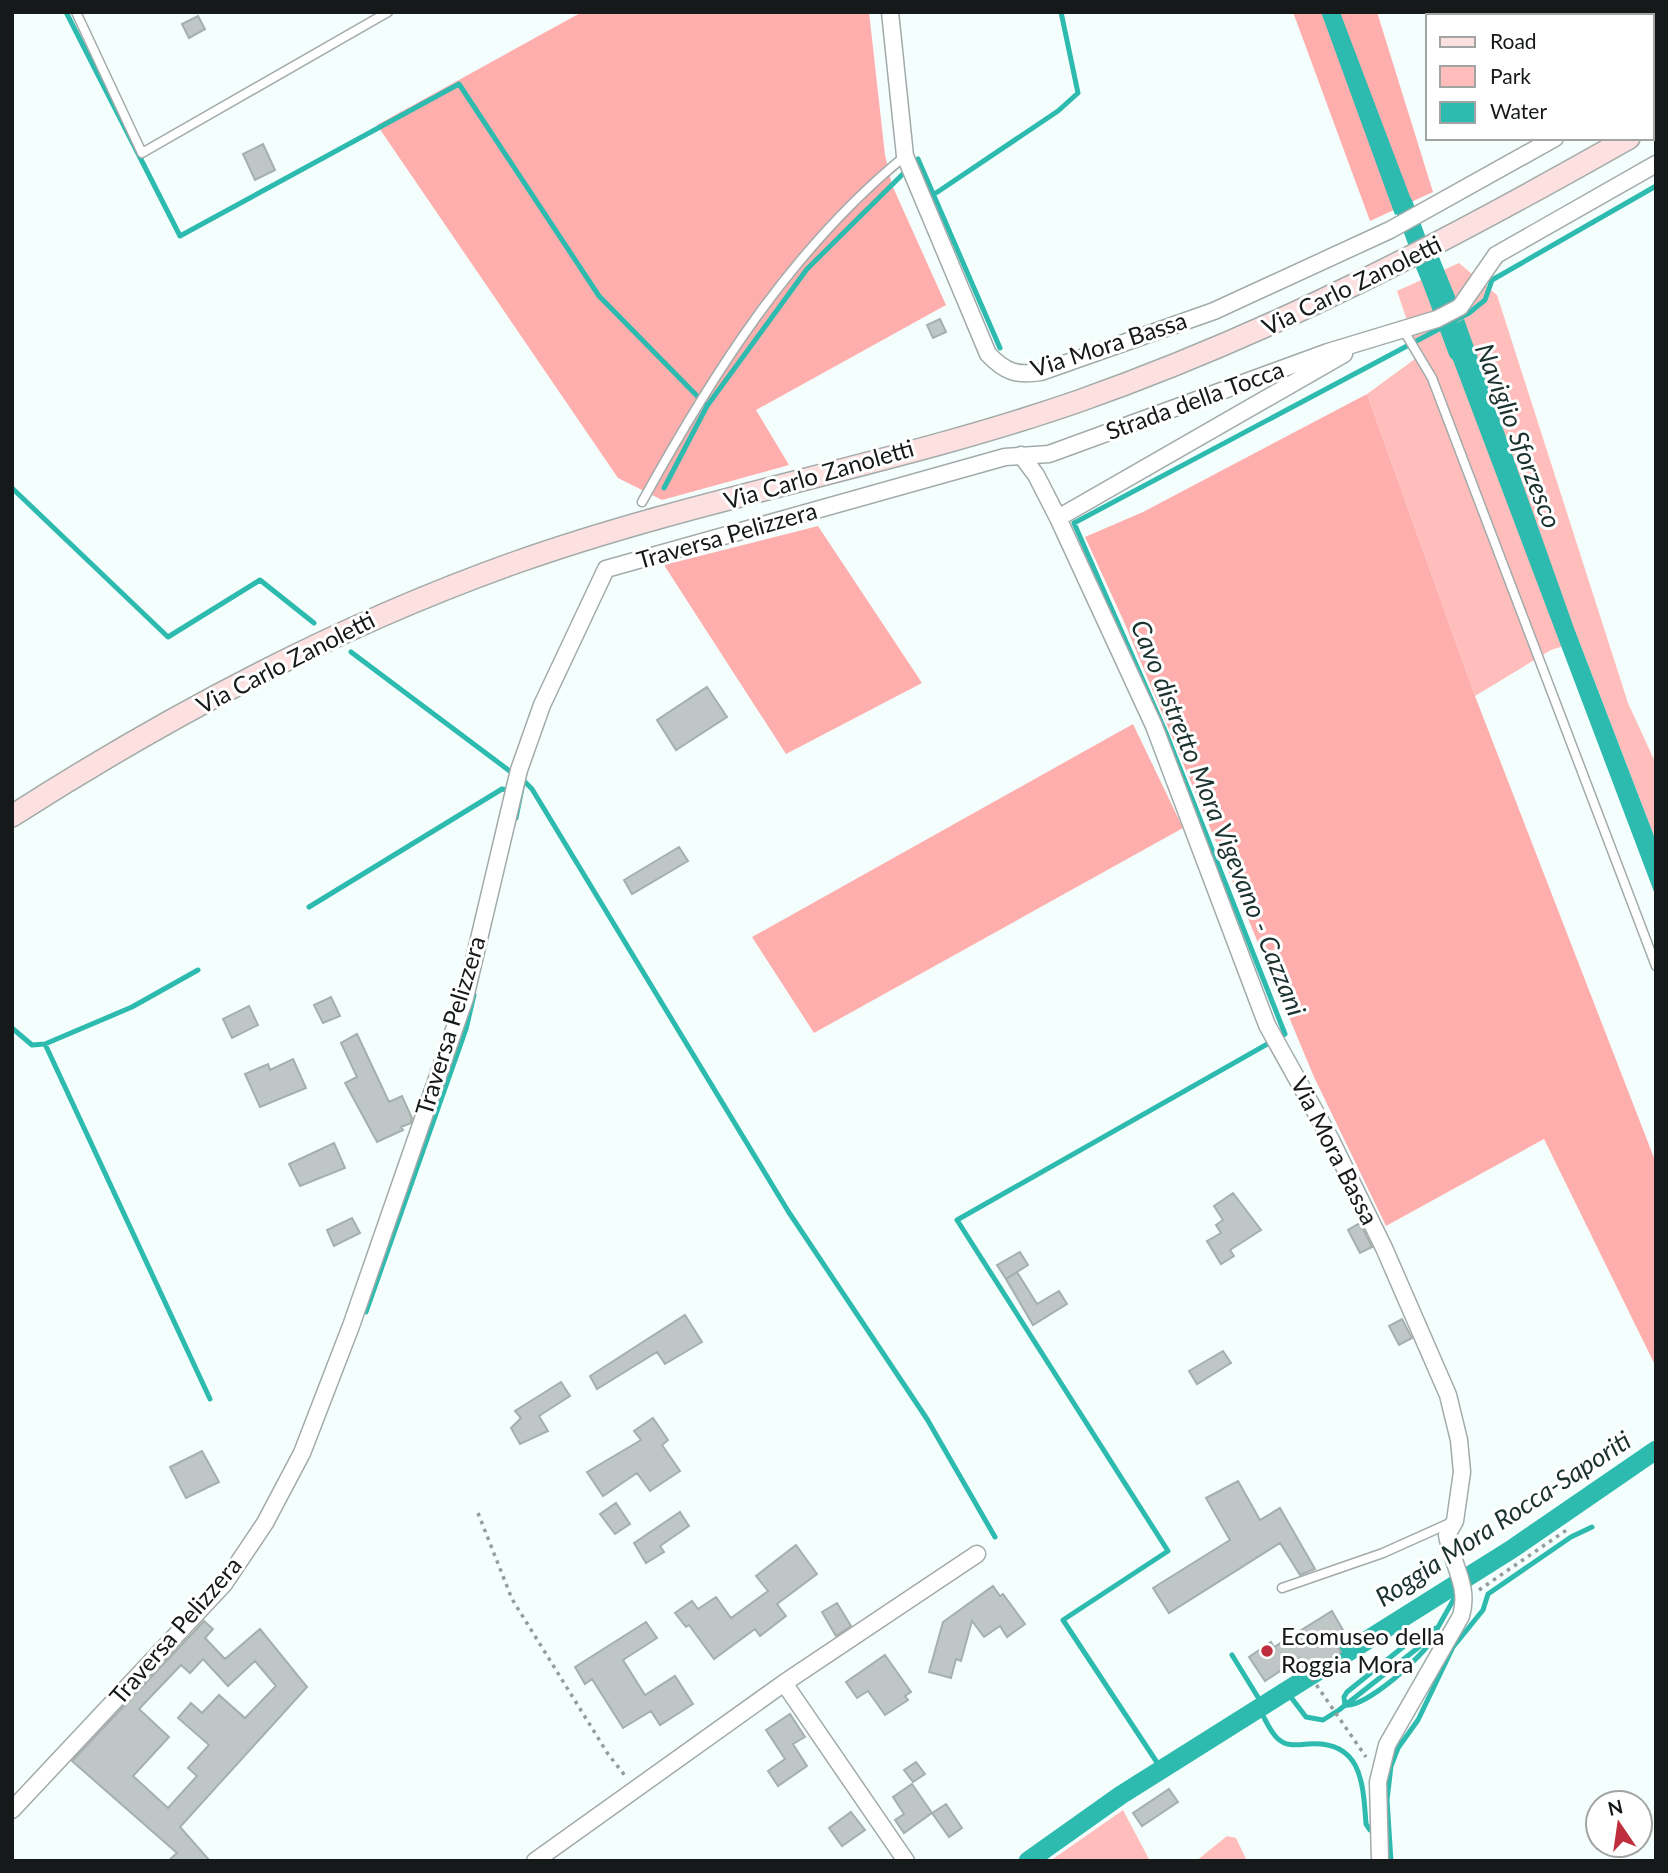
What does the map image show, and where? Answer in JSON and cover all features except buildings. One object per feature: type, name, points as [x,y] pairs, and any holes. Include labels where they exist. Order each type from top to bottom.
[{"type":"main road","name":"Via Carlo Zanoletti","points":[[12,816],[69,779],[209,701],[339,634],[425,596],[534,557],[1076,402],[1236,342],[1446,240],[1625,140]]},
{"type":"street","name":"Via Mora Bassa","points":[[890,12],[908,163],[988,354],[1001,368],[1017,374],[1041,372],[1214,311],[1390,230],[1551,140]]},
{"type":"street","name":"Strada della Tocca","points":[[1021,455],[1049,454],[1328,352],[1406,334],[1460,307],[1496,255],[1656,164]]},
{"type":"street","name":"Strada della Tocca","points":[[1058,518],[1368,341]]},
{"type":"street","name":"Via Mora Bassa","points":[[1021,455],[1036,475],[1058,518],[1154,726],[1275,1040],[1331,1140],[1384,1248],[1448,1395],[1459,1440],[1462,1472],[1455,1521],[1447,1535],[1451,1559],[1466,1594]]},
{"type":"street","name":"Traversa Pelizzera","points":[[12,1810],[224,1584],[265,1523],[302,1453],[351,1326],[465,999],[519,770],[542,705],[606,569],[1021,455]]},
{"type":"street","points":[[535,1861],[784,1683],[977,1554]]},
{"type":"street","points":[[1380,1861],[1379,1776],[1387,1745],[1461,1616],[1466,1594]]},
{"type":"street","points":[[784,1683],[906,1861]]},
{"type":"lane","points":[[76,12],[142,153],[388,12]]},
{"type":"lane","points":[[642,502],[696,406],[765,304],[863,191],[908,163]]},
{"type":"lane","points":[[1406,334],[1432,378],[1656,966]]},
{"type":"lane","points":[[1282,1588],[1383,1553],[1455,1521]]},
{"type":"path","points":[[478,1513],[512,1599],[620,1773],[639,1787]]},
{"type":"path","points":[[1466,1594],[1568,1529]]},
{"type":"path","points":[[1302,1664],[1379,1776]]},
{"type":"green space","points":[[1459,263],[1497,295],[1628,703],[1656,764],[1656,841],[1579,641],[1551,650],[1475,696],[1367,394],[1419,356],[1397,291]]},
{"type":"green space","points":[[1123,1810],[1150,1861],[1050,1861]]},
{"type":"green space","points":[[1227,1836],[1236,1838],[1247,1861],[1196,1861]]},
{"type":"shaded area","points":[[582,12],[869,12],[885,155],[892,185],[946,305],[756,410],[789,465],[662,500],[618,478],[377,125]]},
{"type":"shaded area","points":[[1293,12],[1377,12],[1433,192],[1370,221]]},
{"type":"shaded area","points":[[1367,394],[1475,696],[1656,1163],[1656,1367],[1544,1139],[1386,1226],[1314,1077],[1125,624],[1085,537],[1143,512]]},
{"type":"shaded area","points":[[818,526],[922,683],[786,754],[664,565]]},
{"type":"shaded area","points":[[1133,724],[1183,828],[814,1033],[752,937]]},
{"type":"water","points":[[1321,12],[1340,12],[1414,207],[1395,215]]},
{"type":"water","points":[[1439,257],[1457,301],[1435,312],[1416,268]]},
{"type":"water","points":[[1464,319],[1574,628],[1656,841],[1656,897],[1442,331]]},
{"type":"waterway","points":[[66,12],[180,236],[459,84],[599,296],[707,406]]},
{"type":"waterway","points":[[933,195],[1058,111],[1078,93],[1061,12]]},
{"type":"waterway","points":[[664,488],[707,406],[807,269],[918,159],[1000,348]]},
{"type":"waterway","name":"Cavo distretto Mora Vigevano - Cazzani","points":[[1162,1770],[1063,1620],[1168,1551],[957,1220],[1285,1034],[1166,733],[1074,523],[1469,313],[1485,300],[1492,280],[1656,186]]},
{"type":"waterway","name":"Naviglio Sforzesco","points":[[1403,203],[1458,352]]},
{"type":"waterway","points":[[12,488],[168,637],[260,580],[314,623]]},
{"type":"waterway","points":[[351,652],[511,772]]},
{"type":"waterway","points":[[521,778],[532,789],[788,1211],[927,1419],[995,1537]]},
{"type":"waterway","points":[[516,818],[523,783]]},
{"type":"waterway","points":[[309,907],[502,789],[507,790]]},
{"type":"waterway","points":[[12,1028],[32,1045],[45,1044],[132,1007],[198,970]]},
{"type":"waterway","points":[[366,1312],[466,1029],[474,995]]},
{"type":"waterway","points":[[45,1044],[210,1399]]},
{"type":"waterway","name":"Roggia Mora Rocca-Saporiti","points":[[1028,1861],[1121,1795],[1512,1549],[1656,1450]]},
{"type":"waterway","name":"Cavo distretto Mora Vigevano - Cazzani","points":[[1391,1861],[1387,1800],[1391,1766],[1398,1748],[1418,1720],[1453,1647],[1483,1610],[1488,1594],[1571,1537],[1592,1527]]},
{"type":"waterway","points":[[1287,1692],[1306,1717],[1323,1720],[1339,1710],[1433,1636],[1455,1597],[1452,1585]]},
{"type":"waterway","points":[[1433,1637],[1419,1656],[1380,1690],[1354,1704],[1345,1705],[1344,1697],[1347,1692],[1408,1643],[1436,1628]]},
{"type":"waterway","points":[[1232,1655],[1264,1707]]},
{"type":"waterway","name":"Cavo distretto Mora Vigevano - Cazzani","points":[[1260,1710],[1272,1732],[1284,1743],[1326,1745],[1339,1749],[1349,1757],[1361,1780],[1366,1824],[1370,1830],[1378,1829]]},
{"type":"place","name":"Ecomuseo della Roggia Mora","points":[[1267,1651]]}]
